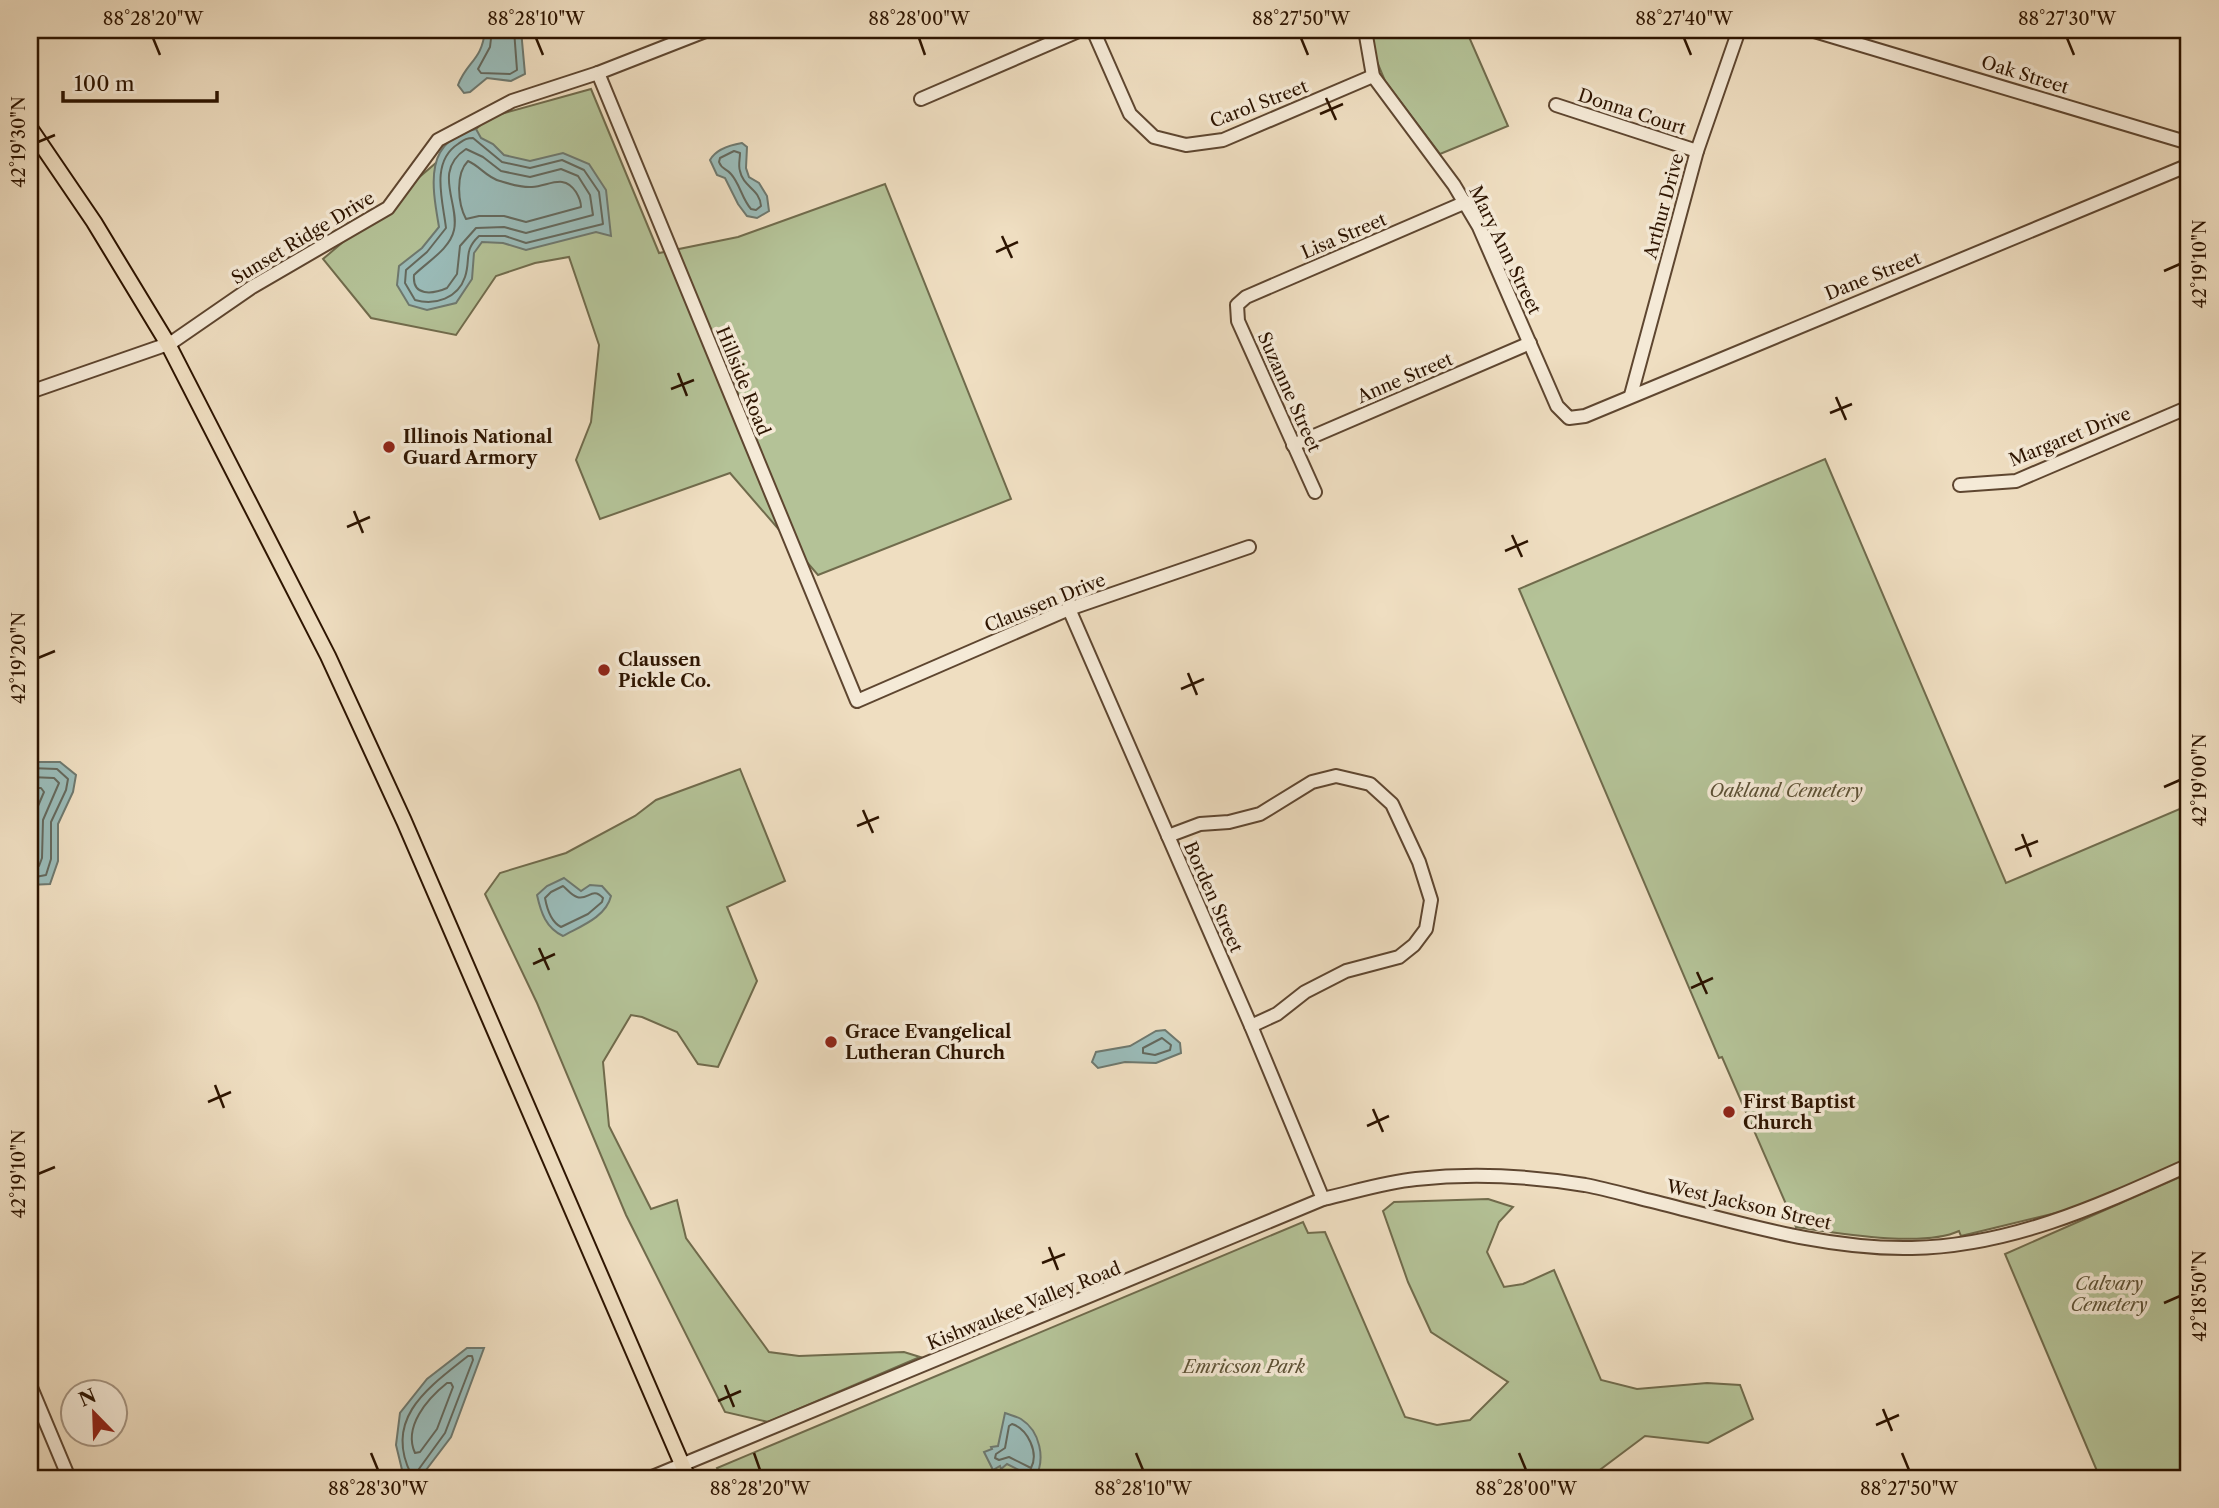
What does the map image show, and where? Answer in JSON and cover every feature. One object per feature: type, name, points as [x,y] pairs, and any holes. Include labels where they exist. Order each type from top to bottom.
[{"type":"main road","points":[[30,128],[94,222],[168,344],[328,656],[398,808],[685,1472]]},
{"type":"street","name":"Sunset Ridge Drive","points":[[30,392],[168,344],[252,287],[388,208],[438,140],[512,101],[598,73],[708,30]]},
{"type":"street","points":[[921,99],[1081,30]]},
{"type":"street","name":"Carol Street","points":[[1093,30],[1130,114],[1154,137],[1186,145],[1223,140],[1373,76]]},
{"type":"street","name":"Mary Ann Street","points":[[1364,30],[1373,76],[1466,202],[1557,406],[1569,418]]},
{"type":"street","name":"Arthur Drive","points":[[1631,395],[1697,151],[1739,30]]},
{"type":"street","name":"Oak Street","points":[[1811,30],[2189,143]]},
{"type":"street","name":"Hillside Road","points":[[598,73],[857,701]]},
{"type":"street","name":"Donna Court","points":[[1556,106],[1697,151]]},
{"type":"street","name":"Dane Street","points":[[1569,418],[1585,416],[2189,165]]},
{"type":"street","name":"Lisa Street","points":[[1237,305],[1247,297],[1466,202]]},
{"type":"street","name":"Suzanne Street","points":[[1237,305],[1238,321],[1315,492]]},
{"type":"street","name":"Anne Street","points":[[1293,445],[1530,343]]},
{"type":"street","name":"Margaret Drive","points":[[1960,485],[2016,481],[2189,407]]},
{"type":"street","name":"Claussen Drive","points":[[857,701],[1069,610],[1249,547]]},
{"type":"street","name":"Borden Street","points":[[1069,610],[1251,1026],[1323,1199]]},
{"type":"street","points":[[1168,836],[1200,824],[1229,822],[1260,814],[1312,782],[1336,776],[1370,784],[1392,804],[1419,862],[1431,900],[1426,929],[1415,945],[1399,957],[1346,971],[1305,992],[1277,1014],[1251,1026]]},
{"type":"street","name":"West Jackson Street","points":[[1414,1179],[1467,1175],[1564,1182],[1816,1240],[1912,1248],[1966,1243],[2056,1222],[2189,1165]]},
{"type":"street","name":"Kishwaukee Valley Road","points":[[650,1478],[685,1472],[1323,1199],[1414,1179]]},
{"type":"street","points":[[30,1385],[69,1478]]},
{"type":"green space","points":[[1370,30],[1466,30],[1508,126],[1440,154],[1385,81],[1375,57]]},
{"type":"green space","points":[[591,89],[659,253],[738,237],[885,184],[1011,499],[818,575],[730,473],[600,519],[576,460],[591,422],[599,345],[569,257],[535,263],[496,276],[456,335],[371,318],[323,259],[490,117]]},
{"type":"green space","name":"Oakland Cemetery","points":[[1825,459],[2006,883],[2189,805],[2189,1161],[2089,1205],[1961,1236],[1959,1231],[1924,1238],[1879,1238],[1796,1227],[1722,1057],[1719,1058],[1519,589]]},
{"type":"green space","points":[[740,769],[785,881],[727,907],[757,981],[718,1067],[698,1064],[677,1032],[631,1015],[603,1062],[609,1126],[651,1209],[677,1200],[686,1238],[769,1352],[799,1356],[904,1352],[920,1357],[768,1422],[725,1412],[626,1215],[537,1003],[485,894],[500,873],[566,853],[635,816],[656,800]]},
{"type":"green space","name":"Calvary Cemetery","points":[[2189,1173],[2189,1478],[2100,1478],[2005,1254]]},
{"type":"green space","name":"Emricson Park","points":[[1488,1199],[1513,1207],[1499,1222],[1487,1252],[1504,1287],[1523,1284],[1554,1270],[1601,1380],[1637,1389],[1707,1383],[1740,1385],[1753,1419],[1708,1443],[1645,1436],[1589,1478],[722,1478],[717,1468],[1303,1222],[1308,1233],[1325,1232],[1405,1417],[1437,1425],[1470,1420],[1508,1382],[1431,1332],[1408,1282],[1383,1211],[1394,1202]]},
{"type":"water","points":[[485,30],[521,30],[525,74],[511,81],[487,78],[470,92],[464,93],[458,85],[478,55]]},
{"type":"water","points":[[476,129],[481,138],[493,144],[504,155],[530,161],[563,153],[589,164],[606,190],[611,236],[596,232],[526,250],[503,243],[482,242],[474,253],[472,279],[456,303],[427,310],[409,305],[397,285],[399,266],[422,248],[439,227],[434,181],[439,154],[447,143]]},
{"type":"water","points":[[742,143],[747,147],[746,168],[749,177],[759,183],[767,196],[769,211],[757,218],[747,216],[725,178],[717,175],[710,160],[720,150]]},
{"type":"water","points":[[30,762],[60,762],[76,775],[73,792],[58,824],[58,861],[50,884],[30,885]]},
{"type":"water","points":[[564,878],[581,891],[590,885],[602,886],[611,896],[604,910],[598,915],[563,936],[552,929],[545,919],[537,895],[547,886]]},
{"type":"water","points":[[1165,1030],[1180,1043],[1181,1053],[1156,1063],[1125,1062],[1098,1068],[1092,1062],[1096,1052],[1130,1046],[1156,1031]]},
{"type":"water","points":[[467,1348],[484,1348],[451,1437],[423,1474],[423,1478],[404,1478],[396,1445],[400,1413],[427,1379]]},
{"type":"water","points":[[1005,1413],[1028,1424],[1037,1438],[1040,1462],[1035,1478],[1007,1464],[1001,1469],[1000,1466],[993,1470],[984,1452],[998,1446]]},
{"type":"place","name":"Illinois National Guard Armory","points":[[389,447]]},
{"type":"place","name":"Claussen Pickle Co.","points":[[604,670]]},
{"type":"place","name":"Grace Evangelical Lutheran Church","points":[[831,1042]]},
{"type":"place","name":"First Baptist Church","points":[[1729,1112]]}]
